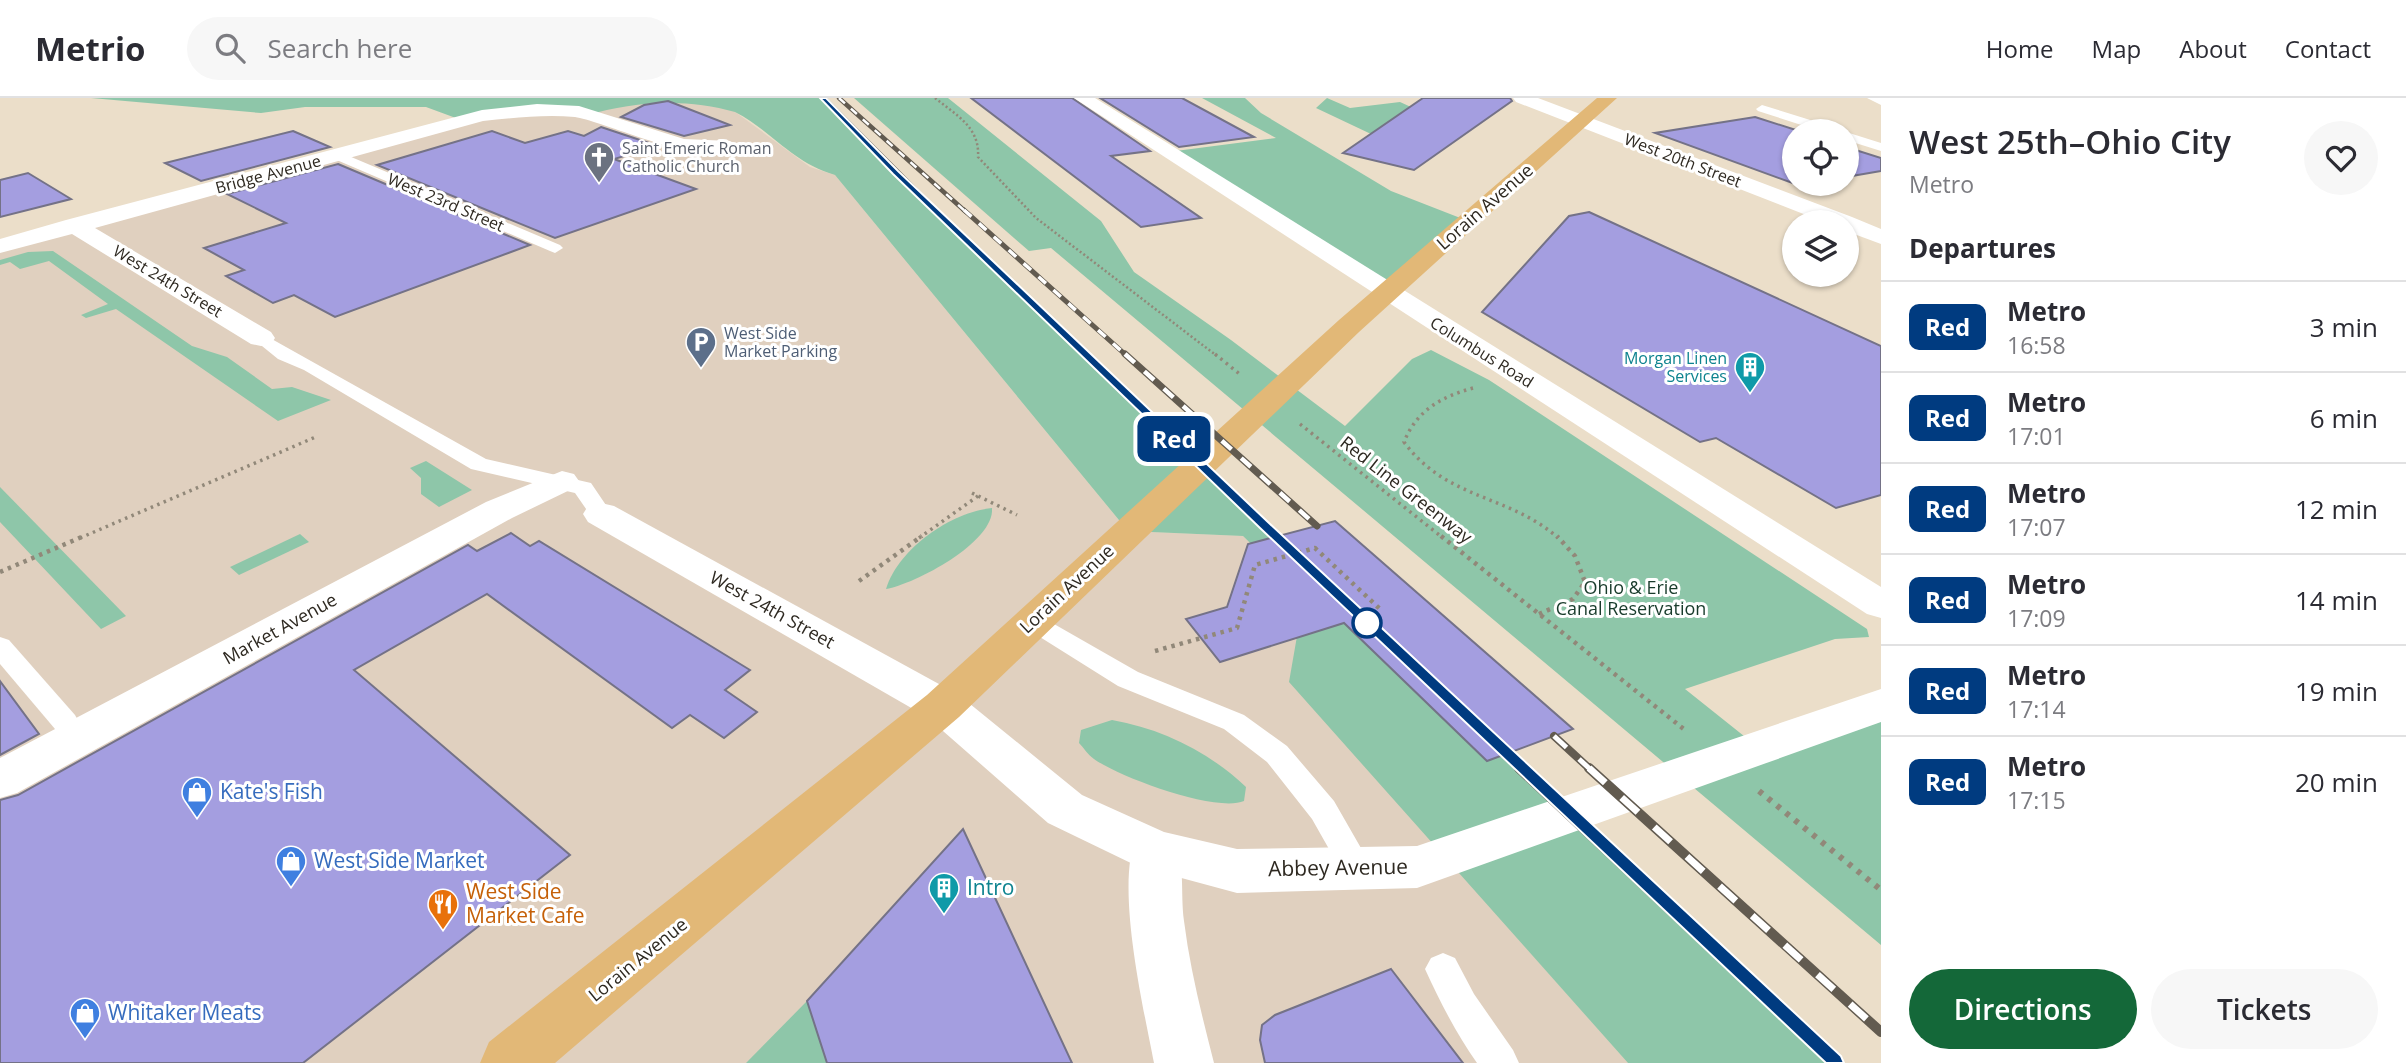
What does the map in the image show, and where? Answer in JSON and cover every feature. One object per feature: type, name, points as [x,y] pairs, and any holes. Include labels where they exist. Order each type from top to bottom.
[{"type":"main road","name":"Lorain Avenue","points":[[510,1063],[943,706],[1349,326],[1605,101]]},
{"type":"street","name":"Columbus Road","points":[[1083,98],[1881,605]]},
{"type":"street","name":"West 20th Street","points":[[1522,98],[1811,210]]},
{"type":"street","points":[[1876,98],[1881,100]]},
{"type":"street","name":"Bridge Avenue","points":[[0,246],[482,116],[537,110],[579,112],[681,145],[730,147]]},
{"type":"street","name":"West 24th Street","points":[[74,225],[261,338]]},
{"type":"street","name":"West 20th Street","points":[[1859,228],[1881,237]]},
{"type":"street","name":"Market Avenue","points":[[0,780],[72,730],[489,515],[562,481]]},
{"type":"street","name":"West 24th Street","points":[[601,514],[943,706]]},
{"type":"street","name":"Abbey Avenue","points":[[943,706],[1065,809],[1155,850],[1237,871],[1417,867],[1881,705]]},
{"type":"street","points":[[1155,850],[1161,943],[1184,1063]]},
{"type":"lane","points":[[1762,109],[1794,119]]},
{"type":"lane","points":[[1859,140],[1881,147]]},
{"type":"lane","name":"West 23rd Street","points":[[337,155],[555,248]]},
{"type":"lane","points":[[261,338],[284,355],[311,366],[479,464],[583,488],[601,514]]},
{"type":"lane","points":[[1033,621],[1128,679],[1234,722],[1277,754],[1323,810],[1357,869]]},
{"type":"lane","points":[[0,646],[72,730]]},
{"type":"lane","points":[[1443,969],[1469,1022],[1500,1063]]},
{"type":"path","points":[[935,98],[973,129],[979,142],[978,157],[990,173],[1036,218],[1185,329],[1249,382]]},
{"type":"path","points":[[1474,388],[1451,393],[1417,414],[1404,442],[1415,459],[1439,476],[1536,522],[1572,551],[1583,568],[1585,582],[1573,599],[1539,614]]},
{"type":"path","name":"Red Line Greenway","points":[[1297,422],[1691,735]]},
{"type":"path","points":[[0,572],[318,436]]},
{"type":"path","points":[[859,581],[975,494],[1017,515]]},
{"type":"path","points":[[1154,651],[1237,628],[1255,565],[1315,548],[1380,609]]},
{"type":"path","points":[[1754,786],[1881,890]]},
{"type":"shaded area","points":[[642,99],[686,99],[734,111],[810,167],[835,175],[1128,531],[1243,536],[1304,596],[1447,858],[1628,1063],[0,1063],[0,246],[482,116],[587,115]]},
{"type":"green space","points":[[91,98],[824,98],[896,172],[1264,526],[1833,1063],[1628,1063],[1289,682],[1304,596],[1243,536],[1128,531],[835,175],[806,162],[735,112],[699,105],[661,103],[623,107],[587,115],[579,112],[464,121],[426,107],[305,107],[261,113]]},
{"type":"green space","name":"Ohio & Erie Canal Reservation","points":[[854,98],[948,98],[1101,221],[1134,272],[1231,340],[1345,426],[1412,359],[1431,350],[1489,380],[1867,629],[1869,637],[1835,639],[1685,689],[1759,748],[1881,705],[1881,945],[1051,248],[1029,251]]},
{"type":"green space","points":[[1202,98],[1245,98],[1261,113],[1391,191],[1468,221],[1387,291],[1168,152],[1276,138]]},
{"type":"green space","points":[[1327,98],[1350,108],[1400,102],[1411,107],[1371,134],[1316,108]]},
{"type":"green space","points":[[53,251],[192,346],[227,357],[272,389],[292,387],[331,400],[278,421],[116,309],[86,318],[81,315],[108,304],[49,261],[20,269],[10,262],[0,265],[0,260],[28,252]]},
{"type":"green space","points":[[426,461],[472,490],[439,507],[421,494],[421,478],[410,468]]},
{"type":"green space","points":[[0,487],[126,616],[101,629],[0,522]]},
{"type":"green space","points":[[992,508],[989,521],[981,534],[967,547],[933,570],[886,589],[902,560],[928,535],[960,517]]},
{"type":"green space","points":[[300,534],[309,542],[239,575],[230,567]]},
{"type":"green space","points":[[1112,720],[1149,729],[1201,753],[1246,787],[1244,801],[1212,802],[1191,798],[1124,775],[1094,759],[1079,743],[1081,730]]},
{"type":"green space","points":[[807,1001],[827,1063],[746,1063]]},
{"type":"building","points":[[971,98],[1072,98],[1150,151],[1111,156],[1201,218],[1141,227]]},
{"type":"building","points":[[1100,98],[1182,98],[1254,137],[1179,147]]},
{"type":"building","points":[[1423,98],[1510,98],[1512,101],[1414,170],[1343,153]]},
{"type":"building","points":[[668,101],[730,125],[684,136],[621,117],[644,105]]},
{"type":"building","points":[[1755,117],[1782,126],[1782,180],[1655,133]]},
{"type":"building","name":"Saint Emeric Roman Catholic Church","points":[[601,127],[658,146],[614,159],[696,189],[555,238],[377,165],[492,131],[525,143],[568,131],[584,136]]},
{"type":"building","points":[[293,131],[330,147],[201,181],[165,163]]},
{"type":"building","points":[[1859,151],[1881,158],[1881,171],[1859,175]]},
{"type":"building","points":[[338,164],[530,245],[335,317],[294,295],[273,303],[226,276],[244,270],[204,248],[286,223],[227,194]]},
{"type":"building","points":[[28,173],[71,199],[0,217],[0,180]]},
{"type":"building","name":"Morgan Linen Services","points":[[1589,212],[1881,346],[1881,495],[1836,508],[1716,438],[1700,442],[1482,312],[1569,216]]},
{"type":"building","points":[[1335,521],[1573,729],[1487,761],[1344,623],[1220,662],[1186,619],[1227,607],[1248,544]]},
{"type":"building","name":"West Side Market","points":[[511,533],[530,546],[539,541],[750,670],[725,690],[757,712],[724,738],[690,715],[672,728],[487,594],[354,670],[570,855],[303,1063],[0,1063],[0,800],[18,795],[468,545],[477,551]]},
{"type":"building","points":[[0,681],[39,734],[0,755]]},
{"type":"building","name":"Intro","points":[[963,829],[1072,1063],[827,1063],[807,1001]]},
{"type":"building","points":[[1391,969],[1463,1063],[1265,1063],[1260,1040],[1262,1025],[1275,1015]]},
{"type":"railway","points":[[824,98],[936,210]]},
{"type":"railway","points":[[839,98],[966,212]]},
{"type":"railway","points":[[936,210],[1087,356]]},
{"type":"railway","points":[[964,210],[1127,356]]},
{"type":"railway","points":[[1085,354],[1276,537]]},
{"type":"railway","points":[[1125,354],[1317,526]]},
{"type":"railway","points":[[1554,736],[1591,770]]},
{"type":"railway","points":[[1504,754],[1521,770]]},
{"type":"railway","points":[[1519,768],[1833,1063]]},
{"type":"railway","points":[[1589,768],[1881,1032]]},
{"type":"metro line","name":"Red","points":[[824,98],[896,172],[1264,526],[1833,1063]]},
{"type":"place","name":"Saint Emeric Roman Catholic Church","points":[[599,184]]},
{"type":"place","name":"West Side Market Parking","points":[[701,369]]},
{"type":"place","name":"Morgan Linen Services","points":[[1750,394]]},
{"type":"place","name":"Kate's Fish","points":[[197,819]]},
{"type":"place","name":"West Side Market","points":[[291,888]]},
{"type":"place","name":"Intro","points":[[944,915]]},
{"type":"place","name":"West Side Market Cafe","points":[[443,931]]},
{"type":"place","name":"Whitaker Meats","points":[[85,1040]]}]
